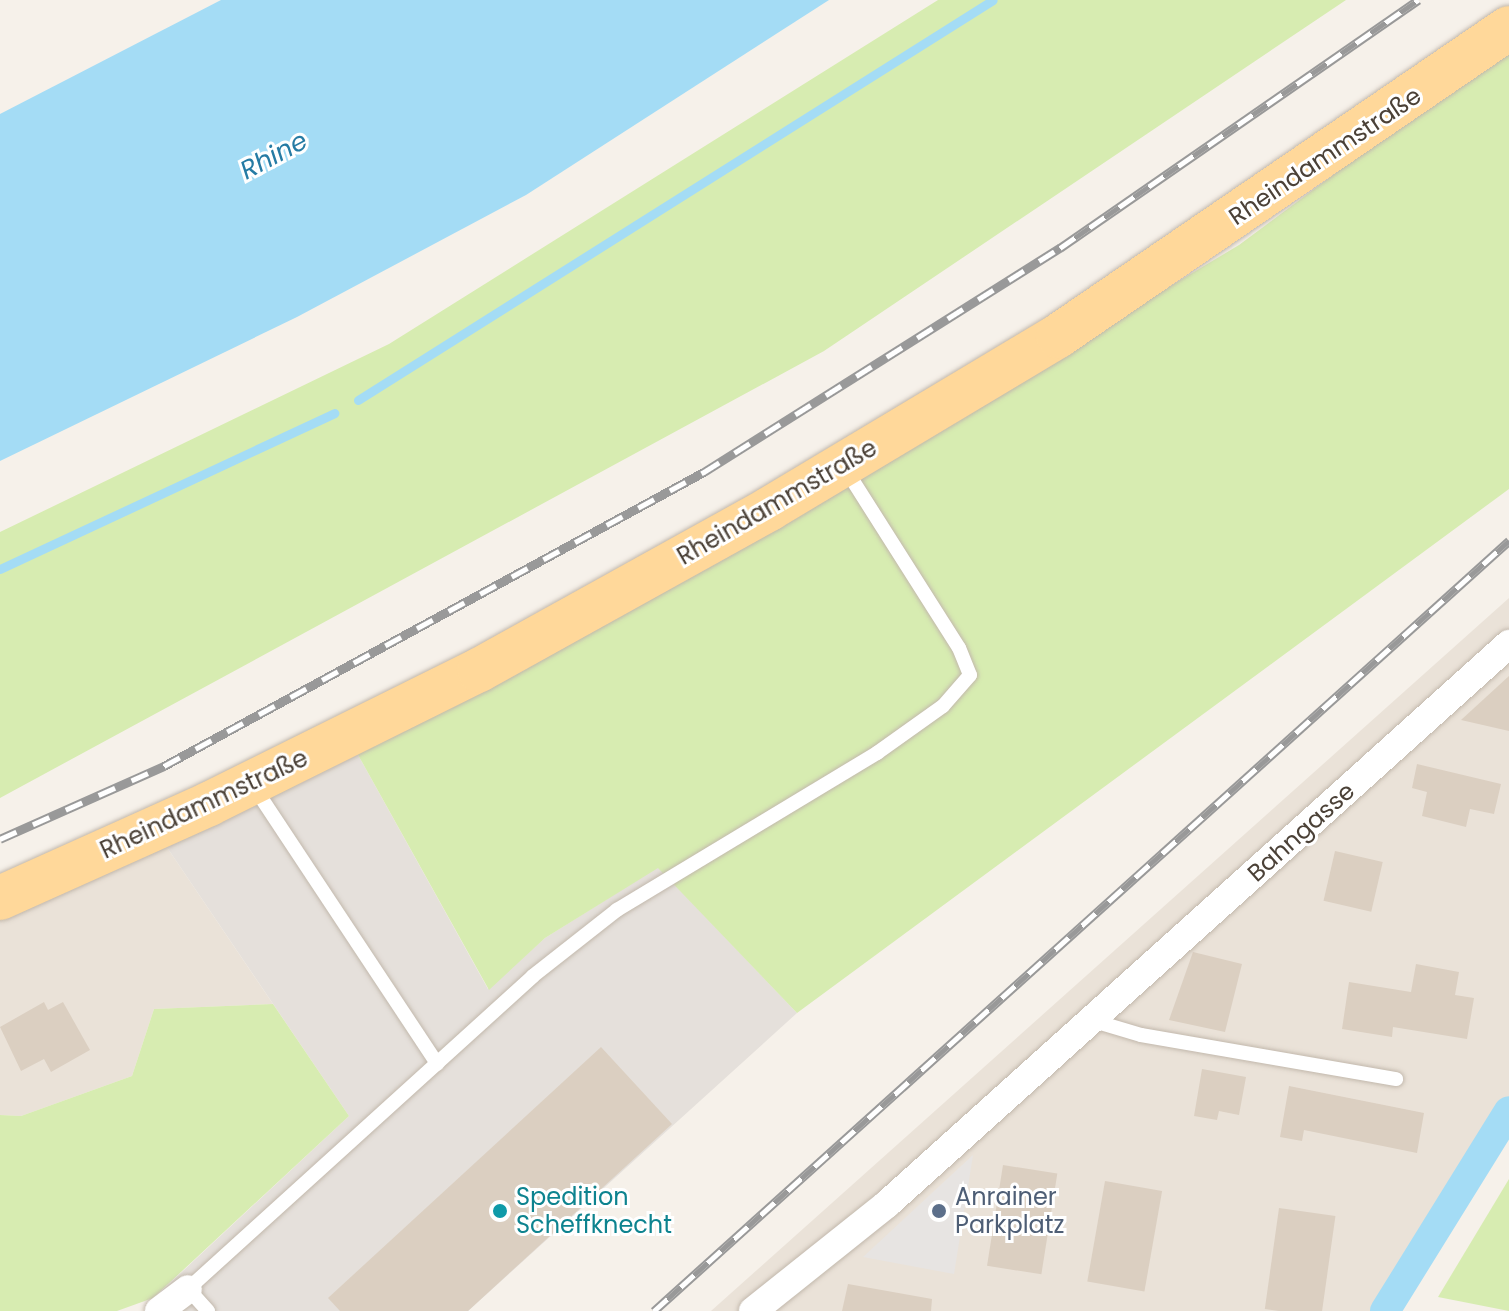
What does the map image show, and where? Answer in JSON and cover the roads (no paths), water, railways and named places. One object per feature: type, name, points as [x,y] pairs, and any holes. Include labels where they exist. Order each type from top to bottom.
[{"type":"main road","name":"Rheindammstraße","points":[[0,898],[251,783],[479,670],[843,466],[1058,336],[1509,28]]},
{"type":"street","name":"Bahngasse","points":[[761,1309],[887,1204],[1094,1021],[1509,644]]},
{"type":"street","points":[[159,1311],[188,1289]]},
{"type":"lane","points":[[208,1311],[188,1289],[437,1064],[617,910],[877,753],[943,706],[970,675],[951,635],[843,466]]},
{"type":"lane","points":[[251,783],[437,1064]]},
{"type":"lane","points":[[1094,1021],[1141,1035],[1396,1079]]},
{"type":"water","name":"Rhine","points":[[221,0],[829,0],[526,195],[297,317],[0,461],[0,114]]},
{"type":"waterway","points":[[358,400],[993,0]]},
{"type":"waterway","points":[[0,569],[334,413]]},
{"type":"waterway","points":[[1385,1311],[1509,1111]]},
{"type":"railway","points":[[0,839],[164,766],[704,472],[1060,248],[1418,0]]},
{"type":"railway","points":[[654,1311],[1509,541]]},
{"type":"place","name":"Spedition Scheffknecht","points":[[500,1211]]},
{"type":"place","name":"Anrainer Parkplatz","points":[[939,1211]]}]
